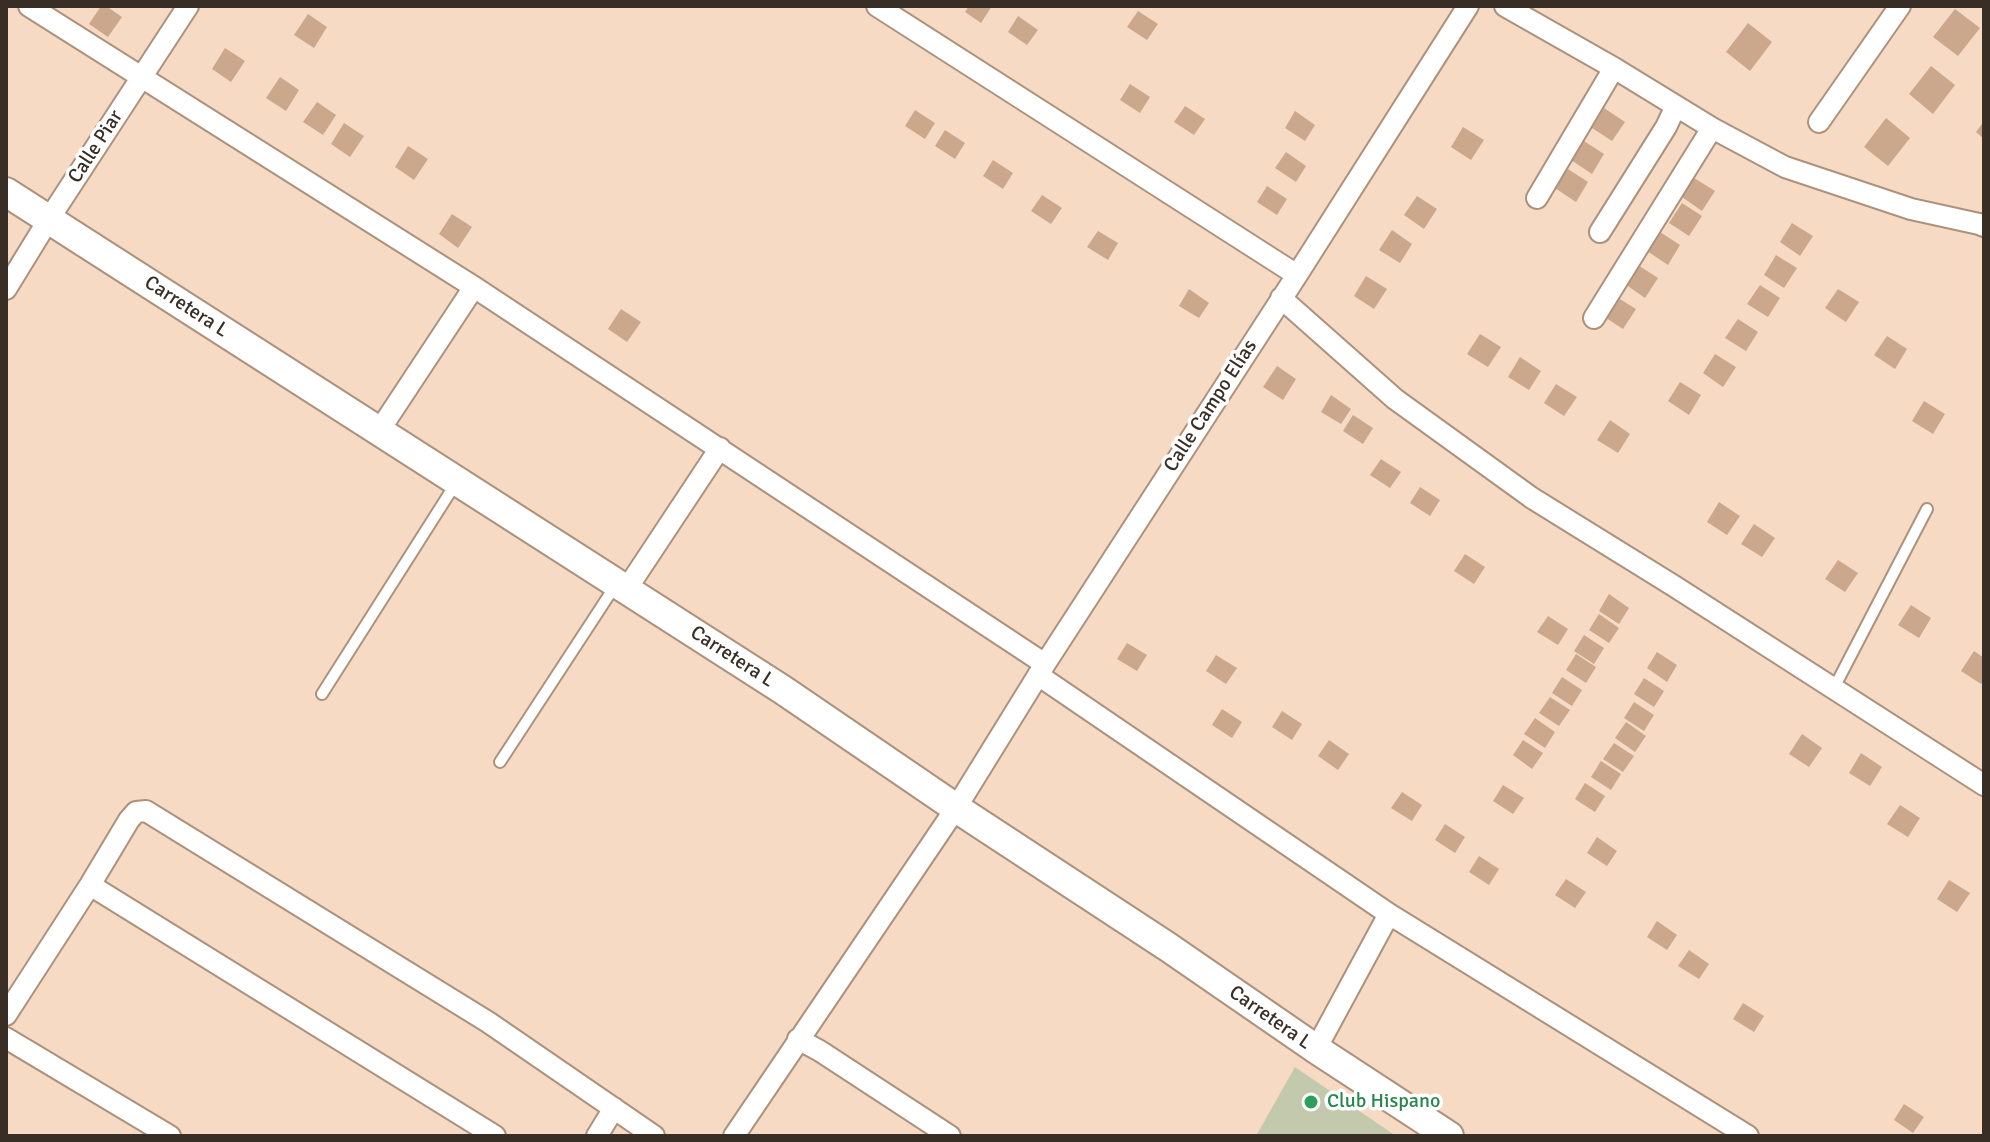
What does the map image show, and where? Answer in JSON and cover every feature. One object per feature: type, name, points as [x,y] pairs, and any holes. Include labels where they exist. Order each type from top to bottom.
[{"type":"street","points":[[29,6],[474,287],[720,448],[1042,669],[1389,914],[1748,1136]]},
{"type":"street","name":"Calle Piar","points":[[6,289],[188,6]]},
{"type":"street","points":[[877,6],[1297,275]]},
{"type":"street","name":"Calle Campo Elías","points":[[734,1136],[956,808],[1468,6]]},
{"type":"street","points":[[1505,6],[1712,128],[1785,167],[1911,209],[1984,226]]},
{"type":"street","points":[[1819,122],[1900,6]]},
{"type":"street","points":[[1537,198],[1614,68]]},
{"type":"street","points":[[1600,232],[1676,106]]},
{"type":"street","points":[[1594,318],[1712,128]]},
{"type":"street","name":"Carretera L","points":[[6,192],[783,690],[1449,1136]]},
{"type":"street","points":[[379,431],[474,287]]},
{"type":"street","points":[[1281,298],[1395,399],[1520,489],[1982,778]]},
{"type":"street","points":[[621,587],[720,448]]},
{"type":"street","points":[[6,1015],[129,820],[136,812],[146,811],[488,1022],[654,1136]]},
{"type":"street","points":[[90,885],[495,1136]]},
{"type":"street","points":[[1316,1049],[1389,914]]},
{"type":"street","points":[[6,1038],[170,1136]]},
{"type":"street","points":[[798,1039],[950,1136]]},
{"type":"street","points":[[597,1136],[614,1108]]},
{"type":"lane","points":[[322,694],[457,481]]},
{"type":"lane","points":[[1834,688],[1927,509]]},
{"type":"lane","points":[[500,762],[621,587]]},
{"type":"green space","name":"Club Hispano","points":[[1295,1067],[1396,1136],[1256,1136]]},
{"type":"building","points":[[101,6],[122,17],[108,37],[89,24]]},
{"type":"building","points":[[969,6],[992,6],[981,23],[965,12]]},
{"type":"building","points":[[1955,9],[1980,28],[1958,56],[1933,37]]},
{"type":"building","points":[[1138,11],[1158,24],[1147,40],[1127,27]]},
{"type":"building","points":[[308,14],[327,27],[314,48],[294,35]]},
{"type":"building","points":[[1018,16],[1038,30],[1027,45],[1008,32]]},
{"type":"building","points":[[1748,23],[1772,42],[1750,71],[1726,52]]},
{"type":"building","points":[[225,48],[245,61],[231,82],[212,69]]},
{"type":"building","points":[[1931,66],[1955,85],[1933,114],[1909,94]]},
{"type":"building","points":[[280,77],[299,90],[286,111],[266,98]]},
{"type":"building","points":[[1130,84],[1150,97],[1140,113],[1120,100]]},
{"type":"building","points":[[317,102],[336,115],[323,135],[303,122]]},
{"type":"building","points":[[1185,106],[1205,119],[1194,135],[1174,122]]},
{"type":"building","points":[[1604,108],[1625,122],[1612,141],[1592,128]]},
{"type":"building","points":[[915,110],[935,123],[925,139],[905,126]]},
{"type":"building","points":[[1295,111],[1315,125],[1305,141],[1285,128]]},
{"type":"building","points":[[1886,118],[1910,138],[1888,166],[1864,147]]},
{"type":"building","points":[[1984,121],[1984,139],[1976,132]]},
{"type":"building","points":[[344,123],[364,136],[350,157],[331,144]]},
{"type":"building","points":[[1463,127],[1484,140],[1471,160],[1451,147]]},
{"type":"building","points":[[945,130],[965,143],[955,159],[935,146]]},
{"type":"building","points":[[1584,141],[1604,154],[1592,174],[1571,160]]},
{"type":"building","points":[[408,146],[428,159],[414,180],[395,167]]},
{"type":"building","points":[[1286,152],[1306,166],[1296,182],[1275,168]]},
{"type":"building","points":[[993,160],[1013,173],[1003,189],[983,176]]},
{"type":"building","points":[[1568,169],[1588,182],[1576,202],[1555,188]]},
{"type":"building","points":[[1694,178],[1715,191],[1702,211],[1682,197]]},
{"type":"building","points":[[1267,186],[1287,199],[1277,215],[1257,202]]},
{"type":"building","points":[[1042,195],[1062,208],[1051,224],[1031,211]]},
{"type":"building","points":[[1417,196],[1437,209],[1424,229],[1404,215]]},
{"type":"building","points":[[1682,203],[1702,216],[1689,236],[1669,223]]},
{"type":"building","points":[[452,214],[472,227],[458,248],[439,234]]},
{"type":"building","points":[[1792,223],[1813,236],[1800,256],[1780,242]]},
{"type":"building","points":[[1392,230],[1412,244],[1400,263],[1379,250]]},
{"type":"building","points":[[1098,231],[1118,243],[1108,260],[1087,247]]},
{"type":"building","points":[[1660,232],[1680,245],[1668,265],[1647,251]]},
{"type":"building","points":[[1776,255],[1797,268],[1784,288],[1764,275]]},
{"type":"building","points":[[1638,265],[1658,278],[1645,298],[1625,284]]},
{"type":"building","points":[[1366,276],[1387,289],[1374,309],[1354,296]]},
{"type":"building","points":[[1760,285],[1780,298],[1768,317],[1747,304]]},
{"type":"building","points":[[1189,289],[1209,303],[1199,318],[1179,306]]},
{"type":"building","points":[[1838,289],[1859,302],[1846,322],[1825,308]]},
{"type":"building","points":[[1615,296],[1636,309],[1623,329],[1603,316]]},
{"type":"building","points":[[621,309],[641,322],[627,342],[608,329]]},
{"type":"building","points":[[1738,319],[1758,332],[1746,351],[1725,338]]},
{"type":"building","points":[[1480,334],[1501,347],[1488,367],[1467,354]]},
{"type":"building","points":[[1887,336],[1907,349],[1895,369],[1874,355]]},
{"type":"building","points":[[1715,354],[1736,367],[1723,387],[1703,373]]},
{"type":"building","points":[[1520,357],[1541,371],[1529,390],[1508,377]]},
{"type":"building","points":[[1277,366],[1296,379],[1283,400],[1263,387]]},
{"type":"building","points":[[1680,382],[1701,395],[1689,415],[1668,401]]},
{"type":"building","points":[[1556,384],[1577,397],[1564,416],[1544,403]]},
{"type":"building","points":[[1331,395],[1351,409],[1341,424],[1321,412]]},
{"type":"building","points":[[1924,401],[1945,414],[1933,434],[1912,421]]},
{"type":"building","points":[[1353,415],[1373,428],[1363,444],[1343,431]]},
{"type":"building","points":[[1610,420],[1630,434],[1618,453],[1597,440]]},
{"type":"building","points":[[1381,459],[1401,472],[1390,488],[1370,475]]},
{"type":"building","points":[[1420,487],[1440,500],[1430,516],[1410,503]]},
{"type":"building","points":[[1719,502],[1740,516],[1727,535],[1707,522]]},
{"type":"building","points":[[1754,524],[1775,538],[1762,557],[1741,544]]},
{"type":"building","points":[[1465,554],[1485,567],[1474,584],[1454,571]]},
{"type":"building","points":[[1838,560],[1858,573],[1845,592],[1825,579]]},
{"type":"building","points":[[1609,594],[1629,608],[1619,624],[1599,611]]},
{"type":"building","points":[[1911,605],[1931,618],[1919,638],[1898,625]]},
{"type":"building","points":[[1599,614],[1619,628],[1609,643],[1589,630]]},
{"type":"building","points":[[1548,616],[1568,629],[1558,645],[1537,632]]},
{"type":"building","points":[[1584,635],[1604,648],[1594,664],[1574,651]]},
{"type":"building","points":[[1127,643],[1147,655],[1137,671],[1117,659]]},
{"type":"building","points":[[1974,651],[1984,658],[1984,680],[1981,684],[1961,671]]},
{"type":"building","points":[[1657,652],[1677,665],[1667,682],[1647,668]]},
{"type":"building","points":[[1576,654],[1596,667],[1586,683],[1566,670]]},
{"type":"building","points":[[1216,655],[1237,668],[1226,684],[1206,671]]},
{"type":"building","points":[[1562,677],[1582,690],[1572,706],[1552,693]]},
{"type":"building","points":[[1644,678],[1664,691],[1654,707],[1634,694]]},
{"type":"building","points":[[1550,697],[1570,710],[1559,726],[1539,713]]},
{"type":"building","points":[[1634,702],[1654,715],[1644,731],[1624,718]]},
{"type":"building","points":[[1222,709],[1242,722],[1232,738],[1212,725]]},
{"type":"building","points":[[1282,711],[1302,724],[1292,740],[1272,727]]},
{"type":"building","points":[[1535,718],[1555,732],[1545,748],[1524,734]]},
{"type":"building","points":[[1626,722],[1646,736],[1635,752],[1615,738]]},
{"type":"building","points":[[1802,734],[1822,748],[1809,767],[1789,754]]},
{"type":"building","points":[[1329,740],[1349,754],[1338,770],[1318,756]]},
{"type":"building","points":[[1523,740],[1543,753],[1532,769],[1513,755]]},
{"type":"building","points":[[1614,743],[1634,756],[1623,772],[1603,759]]},
{"type":"building","points":[[1861,753],[1882,767],[1870,786],[1849,773]]},
{"type":"building","points":[[1601,761],[1621,774],[1611,790],[1591,777]]},
{"type":"building","points":[[1585,783],[1605,796],[1595,812],[1575,799]]},
{"type":"building","points":[[1503,785],[1524,798],[1513,814],[1493,801]]},
{"type":"building","points":[[1402,792],[1422,805],[1412,821],[1391,808]]},
{"type":"building","points":[[1900,805],[1920,818],[1908,837],[1887,824]]},
{"type":"building","points":[[1445,824],[1465,837],[1455,853],[1435,840]]},
{"type":"building","points":[[1597,837],[1617,851],[1607,866],[1587,853]]},
{"type":"building","points":[[1479,856],[1499,869],[1489,885],[1469,872]]},
{"type":"building","points":[[1566,879],[1586,892],[1575,908],[1555,895]]},
{"type":"building","points":[[1949,880],[1970,893],[1957,912],[1937,899]]},
{"type":"building","points":[[1657,921],[1677,935],[1667,950],[1647,937]]},
{"type":"building","points":[[1689,950],[1709,964],[1699,979],[1678,966]]},
{"type":"building","points":[[1743,1003],[1764,1016],[1754,1032],[1733,1019]]},
{"type":"building","points":[[1904,1104],[1924,1117],[1913,1133],[1894,1120]]},
{"type":"place","name":"Club Hispano","points":[[1311,1102]]}]
